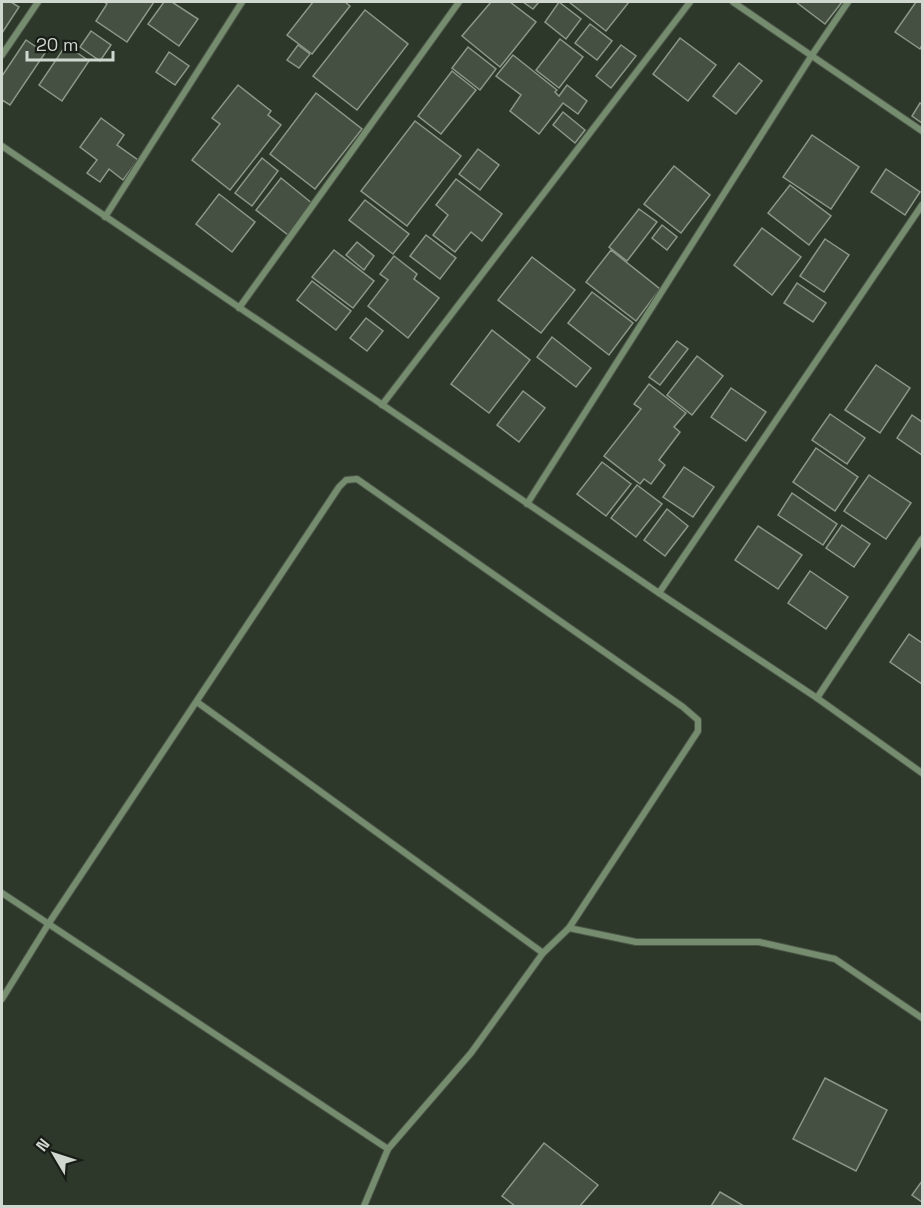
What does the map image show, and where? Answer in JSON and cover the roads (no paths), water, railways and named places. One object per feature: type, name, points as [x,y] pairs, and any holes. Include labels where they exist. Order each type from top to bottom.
[{"type":"street","points":[[2,55],[38,2]]},
{"type":"street","points":[[105,216],[242,2]]},
{"type":"street","points":[[239,308],[459,2]]},
{"type":"street","points":[[382,405],[690,2]]},
{"type":"street","points":[[733,2],[922,131]]},
{"type":"street","points":[[527,504],[848,2]]},
{"type":"street","points":[[2,146],[527,504],[817,698],[922,773]]},
{"type":"street","points":[[659,593],[922,205]]},
{"type":"street","points":[[2,999],[49,923],[339,488],[346,480],[357,479],[674,700],[698,720],[698,731],[569,928],[543,953],[471,1053],[388,1149],[364,1206]]},
{"type":"street","points":[[817,698],[922,539]]},
{"type":"street","points":[[197,702],[543,953]]},
{"type":"street","points":[[2,892],[388,1149]]},
{"type":"street","points":[[569,928],[636,942],[759,942],[835,959],[922,1018]]}]
